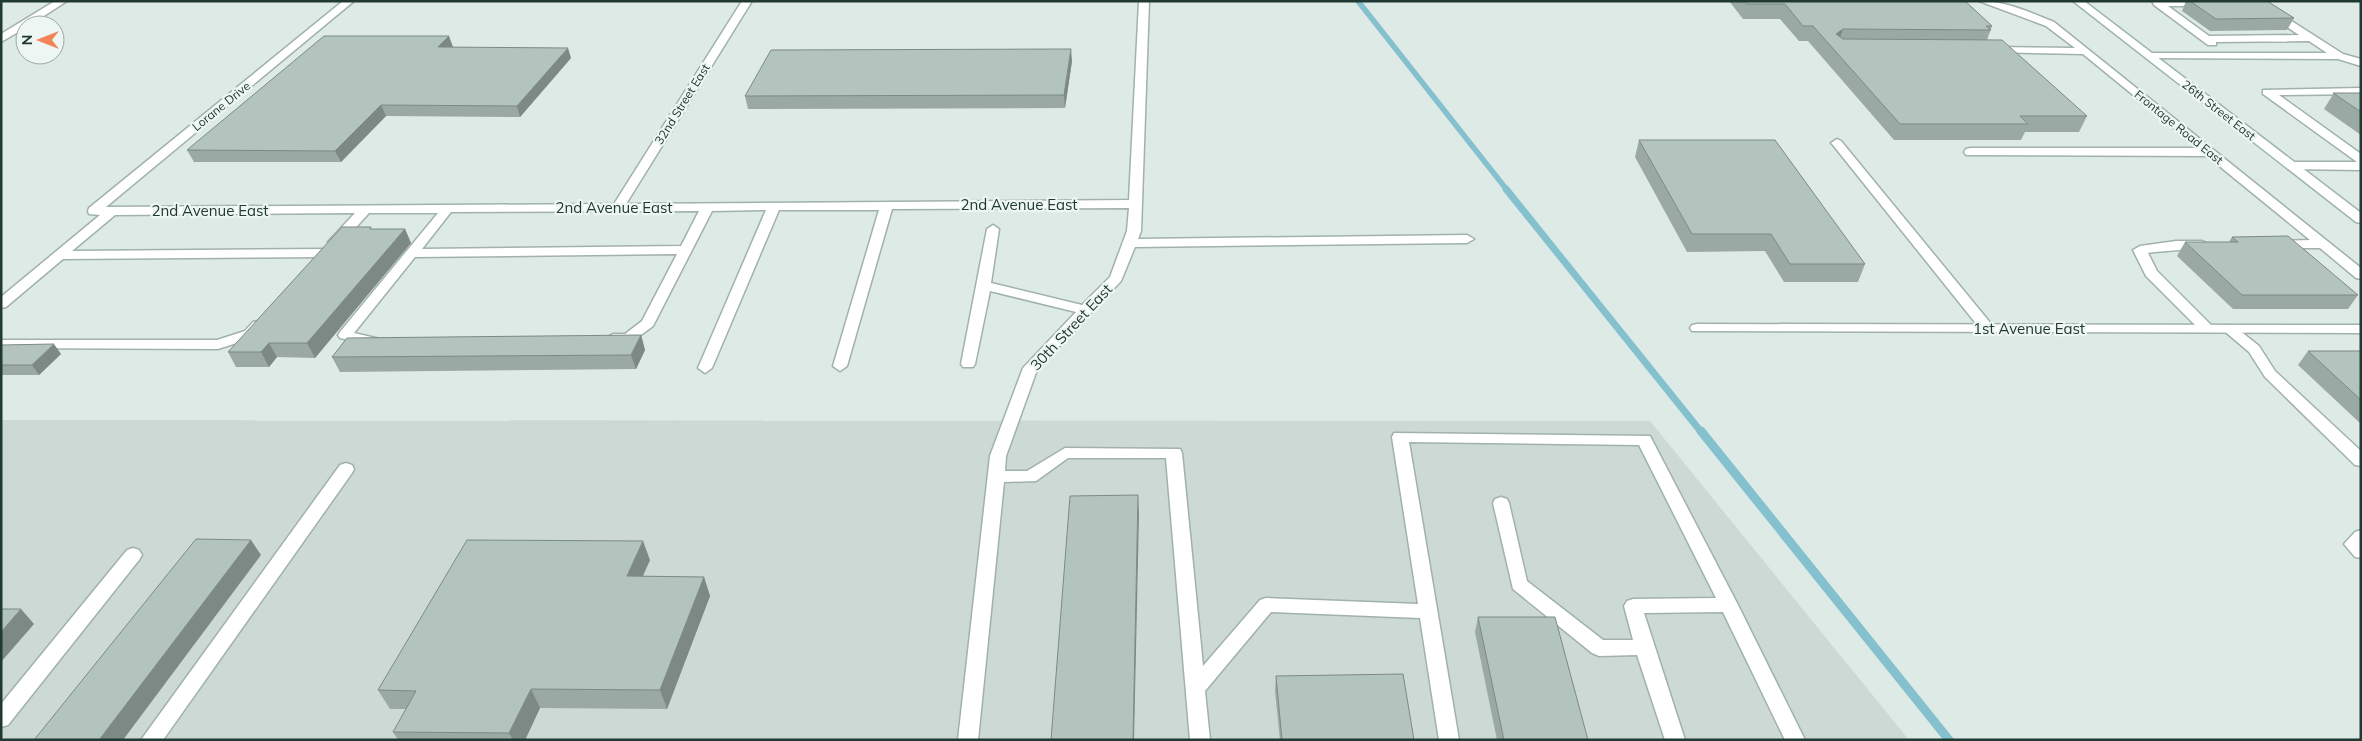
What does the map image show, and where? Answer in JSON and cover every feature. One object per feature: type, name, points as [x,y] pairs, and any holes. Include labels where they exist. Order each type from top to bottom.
[{"type":"street","points":[[1,39],[62,1]]},
{"type":"street","name":"Lorane Drive","points":[[94,211],[349,1]]},
{"type":"street","name":"32nd Street East","points":[[618,207],[747,1]]},
{"type":"street","name":"30th Street East","points":[[968,740],[998,456],[1030,368],[1116,278],[1134,231],[1144,1]]},
{"type":"street","name":"Frontage Road East","points":[[1984,1],[2022,12],[2050,24],[2086,51],[2361,275]]},
{"type":"street","name":"26th Street East","points":[[2078,1],[2361,219]]},
{"type":"street","points":[[2156,2],[2229,56]]},
{"type":"street","points":[[2156,2],[2215,2]]},
{"type":"street","points":[[2250,2],[2339,56],[2361,63]]},
{"type":"street","points":[[2205,38],[2311,38]]},
{"type":"street","points":[[1977,50],[2086,51]]},
{"type":"street","points":[[2150,56],[2361,55]]},
{"type":"street","points":[[2361,91],[2267,92],[2361,160]]},
{"type":"street","points":[[1837,143],[1987,328]]},
{"type":"street","points":[[1970,152],[2210,152]]},
{"type":"street","points":[[2292,166],[2361,166]]},
{"type":"street","name":"2nd Avenue East","points":[[94,211],[449,207],[1135,204]]},
{"type":"street","points":[[840,366],[887,205]]},
{"type":"street","points":[[600,338],[628,338],[648,323],[708,206]]},
{"type":"street","points":[[705,368],[774,206]]},
{"type":"street","points":[[387,343],[378,343],[345,335],[449,207]]},
{"type":"street","points":[[311,268],[367,208]]},
{"type":"street","points":[[1,304],[112,210]]},
{"type":"street","points":[[968,364],[993,229]]},
{"type":"street","points":[[1130,243],[1467,240]]},
{"type":"street","points":[[2264,245],[2322,244]]},
{"type":"street","points":[[2206,328],[2151,273],[2140,250],[2176,245],[2217,245]]},
{"type":"street","points":[[411,253],[687,250]]},
{"type":"street","points":[[60,255],[324,253]]},
{"type":"street","points":[[984,284],[1086,310]]},
{"type":"street","points":[[1,344],[218,345],[250,334],[270,312]]},
{"type":"street","name":"1st Avenue East","points":[[1698,328],[2361,329]]},
{"type":"street","points":[[2229,329],[2254,349],[2270,374],[2361,461]]},
{"type":"street","points":[[1449,740],[1400,437],[1644,440],[1729,605],[1795,740]]},
{"type":"street","points":[[996,476],[1030,477],[1065,453],[1174,453],[1200,740]]},
{"type":"street","points":[[151,740],[346,469]]},
{"type":"street","points":[[1501,503],[1519,584],[1599,648],[1644,647]]},
{"type":"street","points":[[2361,536],[2353,544],[2361,552]]},
{"type":"street","points":[[1,719],[133,555]]},
{"type":"street","points":[[1196,688],[1266,605],[1428,611]]},
{"type":"street","points":[[1675,740],[1644,647],[1633,606],[1729,605]]},
{"type":"shaded area","points":[[1,420],[1650,421],[1909,740],[1,740]]},
{"type":"building","points":[[1745,1],[1965,1],[1992,26],[1986,26],[1991,30],[1843,29],[1836,34],[1843,39],[2002,40],[2087,116],[2020,116],[2028,124],[1900,124],[1813,26],[1803,26],[1785,4],[1747,4]]},
{"type":"building","points":[[2190,1],[2267,1],[2294,18],[2216,19]]},
{"type":"building","points":[[324,36],[449,36],[438,47],[568,48],[517,106],[381,105],[335,151],[187,150]]},
{"type":"building","points":[[1071,49],[1064,95],[745,96],[771,50]]},
{"type":"building","points":[[2333,93],[2361,93],[2361,112]]},
{"type":"building","points":[[1639,140],[1775,140],[1865,264],[1790,264],[1771,234],[1692,234]]},
{"type":"building","points":[[342,227],[405,229],[307,343],[269,343],[261,352],[228,352]]},
{"type":"building","points":[[2288,236],[2358,295],[2242,295],[2185,242],[2238,242],[2232,237]]},
{"type":"building","points":[[641,335],[631,355],[332,357],[347,338]]},
{"type":"building","points":[[54,344],[32,365],[1,365],[1,345]]},
{"type":"building","points":[[2308,351],[2361,351],[2361,400]]},
{"type":"building","points":[[1138,495],[1133,740],[1051,740],[1070,496]]},
{"type":"building","points":[[196,539],[251,540],[99,740],[34,740]]},
{"type":"building","points":[[467,540],[643,541],[627,576],[704,577],[660,690],[531,689],[509,733],[393,732],[416,691],[378,690]]},
{"type":"building","points":[[1,609],[21,609],[1,632]]},
{"type":"building","points":[[1478,617],[1555,617],[1588,740],[1504,740]]},
{"type":"building","points":[[1403,674],[1414,740],[1282,740],[1276,676]]},
{"type":"waterway","points":[[1358,1],[1507,190]]},
{"type":"waterway","points":[[1506,189],[1702,433]]},
{"type":"waterway","points":[[1701,431],[1949,740]]}]
